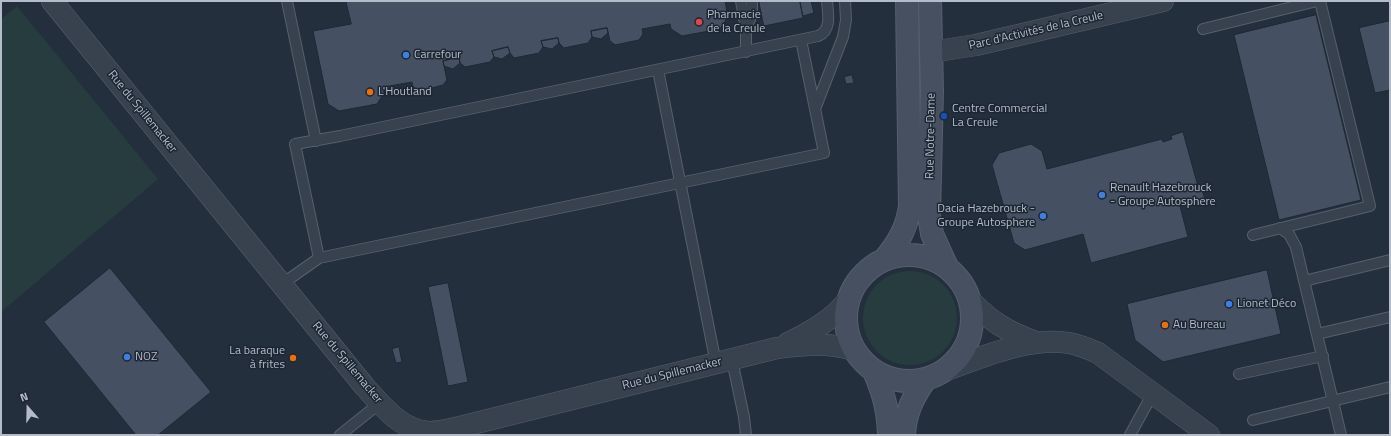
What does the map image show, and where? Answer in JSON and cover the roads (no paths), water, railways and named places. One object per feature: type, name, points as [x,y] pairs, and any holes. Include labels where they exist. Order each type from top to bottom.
[{"type":"main road","name":"Rue Notre-Dame","points":[[884,260],[902,235],[910,206],[907,1]]},
{"type":"main road","name":"Rue Notre-Dame","points":[[930,1],[932,120],[929,215],[932,234],[946,267]]},
{"type":"main road","points":[[916,255],[932,259],[946,267],[958,278],[970,299],[972,306],[973,322],[969,338],[963,352],[946,370],[925,380],[910,382],[902,381],[888,378],[874,371],[863,362],[854,350],[846,329],[848,300],[855,285],[864,273],[877,263],[900,256],[916,255]]},
{"type":"main road","points":[[874,371],[885,398],[889,435]]},
{"type":"main road","points":[[904,435],[904,427],[908,410],[916,392],[925,380]]},
{"type":"street","name":"Rue du Spillemacker","points":[[52,1],[380,403],[396,418],[418,429],[430,432],[451,432],[777,348],[820,344],[839,346],[854,350]]},
{"type":"street","name":"Parc d'Activités de la Creule","points":[[931,52],[976,45],[1163,1]]},
{"type":"street","points":[[970,299],[987,316],[1001,327],[1018,336],[1036,342],[1070,343],[1085,347],[1098,353],[1209,435]]},
{"type":"street","name":"Rue du Spillemacker","points":[[777,348],[820,326],[835,314],[848,300]]},
{"type":"street","points":[[946,370],[986,356],[1036,342]]},
{"type":"lane","points":[[287,1],[316,141]]},
{"type":"lane","points":[[741,1],[746,29],[746,52]]},
{"type":"lane","points":[[746,29],[752,14],[752,1]]},
{"type":"lane","points":[[319,258],[295,144],[316,141],[801,40],[826,32],[828,22],[827,1]]},
{"type":"lane","points":[[815,109],[843,37],[846,20],[845,1]]},
{"type":"lane","points":[[1203,29],[1319,1],[1370,206],[1253,234]]},
{"type":"lane","points":[[282,284],[319,258],[824,153],[801,40]]},
{"type":"lane","points":[[658,70],[680,183],[724,362],[744,417],[746,435]]},
{"type":"lane","points":[[1280,228],[1293,240],[1342,435]]},
{"type":"lane","points":[[1304,281],[1390,260]]},
{"type":"lane","points":[[1317,334],[1390,316]]},
{"type":"lane","points":[[1239,374],[1323,356]]},
{"type":"lane","points":[[1253,420],[1390,387]]},
{"type":"lane","points":[[1130,435],[1153,393]]},
{"type":"lane","points":[[340,435],[380,403]]},
{"type":"place","name":"Pharmacie de la Creule","points":[[699,22]]},
{"type":"place","name":"Carrefour","points":[[406,55]]},
{"type":"place","name":"L'Houtland","points":[[370,92]]},
{"type":"place","name":"Centre Commercial La Creule","points":[[944,116]]},
{"type":"place","name":"Renault Hazebrouck - Groupe Autosphere","points":[[1102,195]]},
{"type":"place","name":"Dacia Hazebrouck - Groupe Autosphere","points":[[1043,216]]},
{"type":"place","name":"Lionet Déco","points":[[1229,304]]},
{"type":"place","name":"Au Bureau","points":[[1165,325]]},
{"type":"place","name":"NOZ","points":[[127,357]]},
{"type":"place","name":"La baraque à frites","points":[[293,358]]}]
